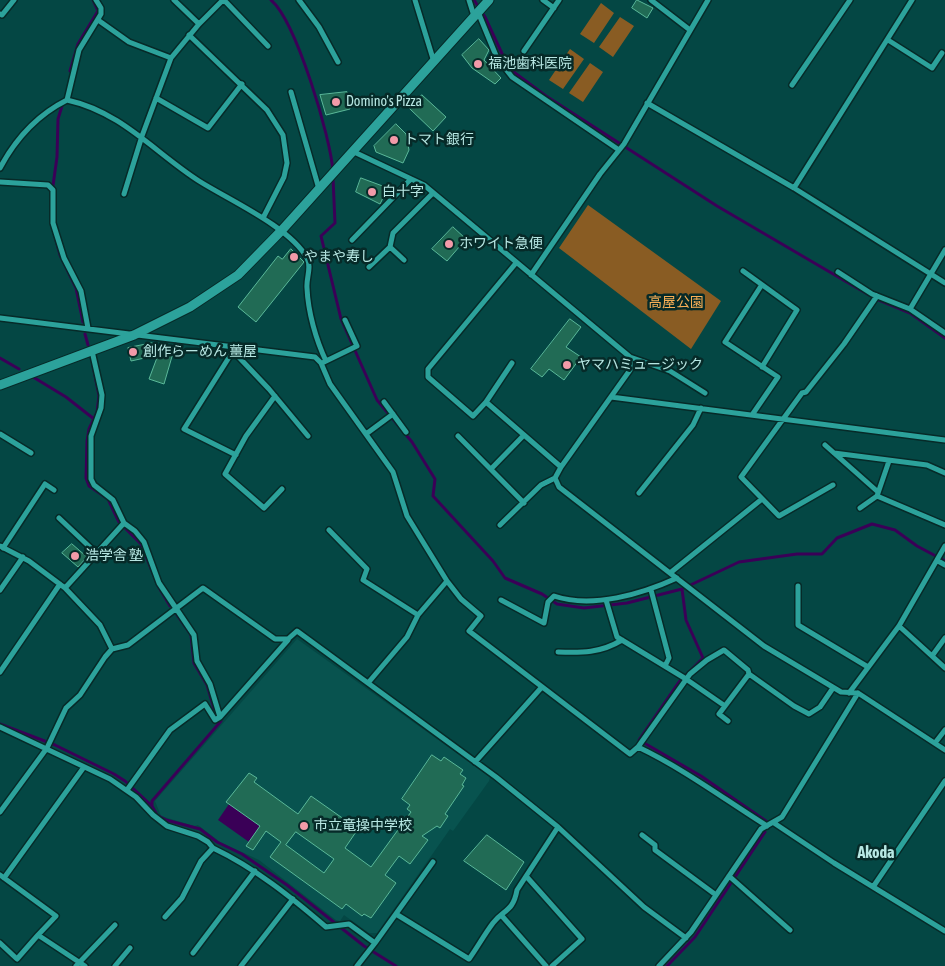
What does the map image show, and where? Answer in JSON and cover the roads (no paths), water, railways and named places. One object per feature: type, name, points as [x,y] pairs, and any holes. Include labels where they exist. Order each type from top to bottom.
[{"type":"street","points":[[0,14],[2,16],[14,0]]},
{"type":"street","points":[[68,100],[79,50],[101,14],[101,8],[96,0]]},
{"type":"street","points":[[174,0],[199,24]]},
{"type":"street","points":[[124,194],[142,136],[171,58],[199,24],[223,0],[268,46]]},
{"type":"street","points":[[299,0],[319,27],[338,62]]},
{"type":"street","points":[[422,0],[416,2],[434,63]]},
{"type":"street","points":[[469,0],[478,12],[497,58],[512,76],[552,106],[622,147]]},
{"type":"street","points":[[0,385],[134,335],[190,307],[224,286],[244,270],[282,230],[489,0]]},
{"type":"street","points":[[543,0],[554,8]]},
{"type":"street","points":[[524,52],[559,0]]},
{"type":"street","points":[[651,0],[690,30]]},
{"type":"street","points":[[531,275],[600,174],[622,147],[708,0]]},
{"type":"street","points":[[792,86],[850,0]]},
{"type":"street","points":[[794,188],[912,0]]},
{"type":"street","points":[[98,20],[129,42],[171,58]]},
{"type":"street","points":[[189,35],[267,110],[283,135],[287,163],[284,177],[263,218]]},
{"type":"street","points":[[888,40],[932,68],[942,53]]},
{"type":"street","points":[[156,98],[208,128],[242,84]]},
{"type":"street","points":[[291,92],[319,189]]},
{"type":"street","points":[[0,168],[22,134],[45,112],[68,100],[96,110],[142,136],[198,180],[282,230],[307,258],[309,267],[306,287],[330,384],[393,472],[407,516],[447,582],[461,599],[481,616],[469,631],[541,688],[630,754],[640,743],[684,678],[707,660],[724,650],[748,670],[749,674],[794,706],[810,714],[820,707],[833,688]]},
{"type":"street","points":[[647,104],[794,188],[945,283]]},
{"type":"street","points":[[352,152],[411,179],[433,193],[630,357],[670,371],[704,393]]},
{"type":"street","points":[[352,240],[411,179]]},
{"type":"street","points":[[0,182],[51,187],[53,223],[64,258],[81,291],[88,328]]},
{"type":"street","points":[[368,267],[390,247],[392,233],[433,193]]},
{"type":"street","points":[[390,247],[404,260]]},
{"type":"street","points":[[910,309],[945,250]]},
{"type":"street","points":[[512,363],[486,402],[473,416],[428,377],[428,369],[516,263]]},
{"type":"street","points":[[743,271],[761,286],[797,310],[762,367]]},
{"type":"street","points":[[838,272],[876,298],[910,309],[945,334]]},
{"type":"street","points":[[752,415],[778,377],[725,342],[761,286]]},
{"type":"street","points":[[833,485],[779,516],[741,477],[802,393],[806,392],[844,344],[876,298]]},
{"type":"street","points":[[0,318],[88,328],[232,349],[315,357],[324,362]]},
{"type":"street","points":[[324,362],[357,346],[345,320]]},
{"type":"street","points":[[232,349],[308,436]]},
{"type":"street","points":[[232,349],[184,429],[236,455]]},
{"type":"street","points":[[92,350],[102,395],[101,408],[91,436],[91,479],[94,484],[113,500],[124,523],[135,531],[144,542],[159,584],[194,635],[196,661],[210,684],[220,717]]},
{"type":"street","points":[[500,525],[541,485],[555,478],[630,370],[630,357]]},
{"type":"street","points":[[275,396],[246,436],[225,474],[264,508],[282,490]]},
{"type":"street","points":[[611,397],[945,440]]},
{"type":"street","points":[[384,402],[390,416],[406,432]]},
{"type":"street","points":[[486,402],[561,467]]},
{"type":"street","points":[[639,493],[693,425],[701,408]]},
{"type":"street","points":[[366,434],[390,416]]},
{"type":"street","points":[[0,434],[31,453]]},
{"type":"street","points":[[491,469],[524,435]]},
{"type":"street","points":[[458,436],[524,503]]},
{"type":"street","points":[[825,445],[877,494],[945,525]]},
{"type":"street","points":[[834,454],[927,465],[945,472]]},
{"type":"street","points":[[860,508],[877,494],[889,461]]},
{"type":"street","points":[[555,478],[559,487],[764,646],[833,688],[841,692],[858,693],[945,750]]},
{"type":"street","points":[[54,490],[45,484],[1,547],[22,557],[65,588],[100,625],[112,649]]},
{"type":"street","points":[[670,573],[762,498]]},
{"type":"street","points":[[59,518],[95,552]]},
{"type":"street","points":[[65,588],[95,552],[124,523]]},
{"type":"street","points":[[329,530],[367,569],[363,580],[418,615]]},
{"type":"street","points":[[849,693],[898,626],[945,546]]},
{"type":"street","points":[[0,590],[22,557]]},
{"type":"street","points":[[939,559],[945,565]]},
{"type":"street","points":[[501,600],[544,622],[549,600],[554,596],[607,604],[652,594],[677,578]]},
{"type":"street","points":[[368,682],[407,637],[418,615],[447,582]]},
{"type":"street","points":[[0,672],[60,584]]},
{"type":"street","points":[[798,586],[798,625],[868,667]]},
{"type":"street","points":[[0,812],[48,746],[66,708],[80,695],[112,649],[128,645],[204,588],[275,639],[288,639]]},
{"type":"street","points":[[652,594],[669,658],[665,666]]},
{"type":"street","points":[[607,604],[617,638],[665,666],[725,706]]},
{"type":"street","points":[[898,626],[945,668]]},
{"type":"street","points":[[129,788],[170,730],[205,704],[215,720],[220,717],[297,631],[475,762],[558,827],[644,907],[686,938]]},
{"type":"street","points":[[932,656],[945,638]]},
{"type":"street","points":[[558,652],[587,654],[613,646],[622,640]]},
{"type":"street","points":[[728,721],[719,714],[749,674]]},
{"type":"street","points":[[475,762],[541,688]]},
{"type":"street","points":[[659,966],[686,938],[716,894],[732,879],[761,830],[782,817],[858,693]]},
{"type":"street","points":[[0,727],[48,746],[84,767],[129,788],[167,826],[198,836],[208,842],[213,848],[255,871],[293,899],[326,927],[349,924],[375,943]]},
{"type":"street","points":[[935,743],[945,730]]},
{"type":"street","points":[[640,743],[767,826]]},
{"type":"street","points":[[0,943],[17,959],[56,916],[2,876],[84,767]]},
{"type":"street","points":[[873,887],[945,781]]},
{"type":"street","points":[[774,823],[945,931]]},
{"type":"street","points":[[469,960],[494,921],[502,916],[515,902],[517,890],[558,827]]},
{"type":"street","points":[[642,835],[655,845],[655,850],[716,894]]},
{"type":"street","points":[[166,917],[182,898],[201,860],[213,848]]},
{"type":"street","points":[[357,966],[368,954],[433,862]]},
{"type":"street","points":[[193,953],[255,871]]},
{"type":"street","points":[[526,876],[582,940],[552,966]]},
{"type":"street","points":[[732,879],[790,930]]},
{"type":"street","points":[[241,966],[293,899]]},
{"type":"street","points":[[396,914],[469,960],[472,966]]},
{"type":"street","points":[[502,916],[546,966]]},
{"type":"street","points":[[78,964],[115,925]]},
{"type":"street","points":[[38,935],[78,964],[85,966]]},
{"type":"street","points":[[115,966],[130,948]]},
{"type":"waterway","points":[[70,71],[78,44],[98,11],[93,0]]},
{"type":"waterway","points":[[271,0],[281,12],[291,31],[311,81],[326,134],[333,172]]},
{"type":"waterway","points":[[474,0],[485,17],[505,60],[515,73],[546,96],[717,206],[869,295]]},
{"type":"waterway","points":[[51,200],[57,157],[58,119],[62,106]]},
{"type":"waterway","points":[[333,178],[335,223],[321,236],[341,319],[377,400],[412,442],[435,479],[433,496],[493,561],[505,578],[542,594],[557,604],[584,608],[627,603],[682,589],[739,562],[797,554],[822,554],[837,538],[872,524],[895,530],[917,546],[945,561]]},
{"type":"waterway","points":[[51,221],[60,255],[76,288],[83,322]]},
{"type":"waterway","points":[[874,298],[910,313],[945,338]]},
{"type":"waterway","points":[[85,334],[88,345]]},
{"type":"waterway","points":[[0,358],[19,369]]},
{"type":"waterway","points":[[92,361],[99,396],[97,412],[89,429],[87,441],[86,478],[89,486],[108,499],[119,522]]},
{"type":"waterway","points":[[33,377],[66,397],[94,419]]},
{"type":"waterway","points":[[124,527],[141,544],[158,586],[170,606]]},
{"type":"waterway","points":[[682,589],[686,620],[703,658],[679,682],[639,740],[701,776],[766,821]]},
{"type":"waterway","points":[[177,615],[191,635],[194,663],[207,685],[215,712]]},
{"type":"waterway","points":[[221,721],[152,801],[152,806],[157,815],[166,820],[200,829],[217,842],[242,854],[287,885],[364,946],[396,966]]},
{"type":"waterway","points":[[0,724],[55,745],[114,774],[125,781],[152,806]]},
{"type":"waterway","points":[[667,966],[695,937],[765,832]]},
{"type":"place","name":"福池歯科医院","points":[[478,64]]},
{"type":"place","name":"Domino's Pizza","points":[[336,102]]},
{"type":"place","name":"トマト銀行","points":[[394,140]]},
{"type":"place","name":"白十字","points":[[372,192]]},
{"type":"place","name":"ホワイト急便","points":[[449,244]]},
{"type":"place","name":"やまや寿し","points":[[294,257]]},
{"type":"place","name":"創作らーめん 薑屋","points":[[133,352]]},
{"type":"place","name":"ヤマハミュージック","points":[[567,365]]},
{"type":"place","name":"浩学舎 塾","points":[[75,556]]},
{"type":"place","name":"市立竜操中学校","points":[[304,826]]},
{"type":"district","name":"Akoda","points":[[876,853]]},
{"type":"park label","name":"高屋公園","points":[[676,303]]}]
